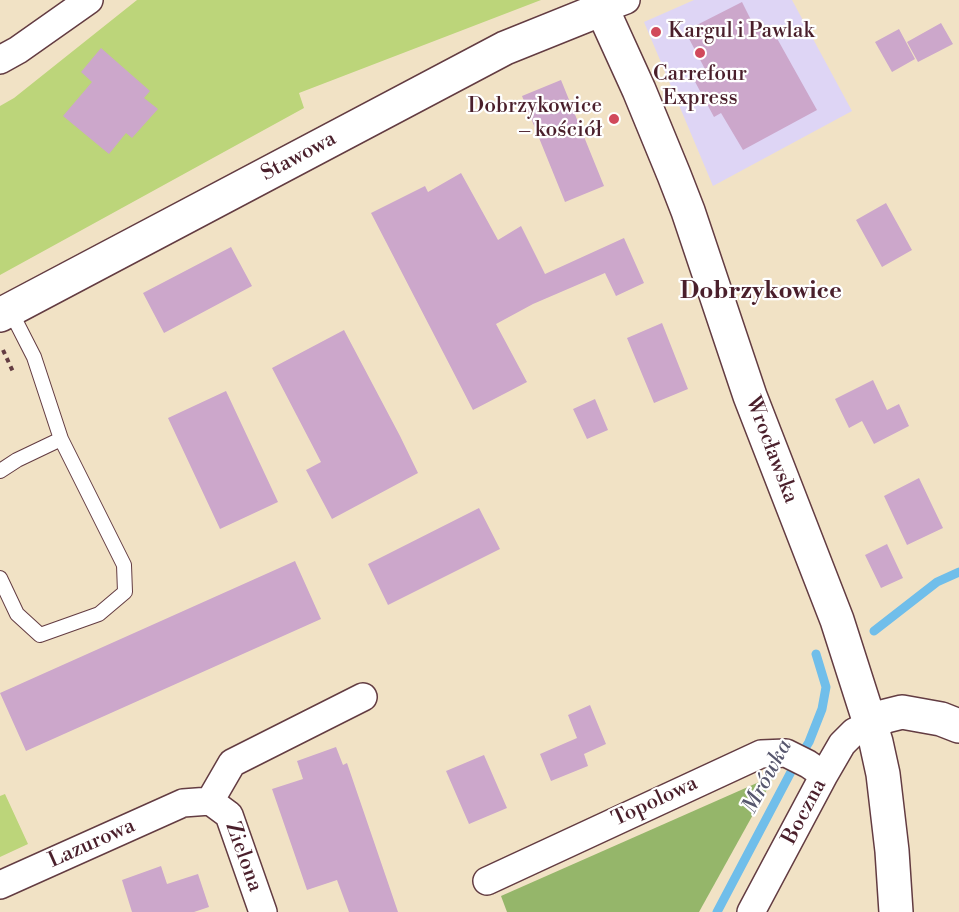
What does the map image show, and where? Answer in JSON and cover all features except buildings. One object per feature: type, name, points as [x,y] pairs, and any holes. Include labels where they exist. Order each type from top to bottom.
[{"type":"street","points":[[0,60],[89,0]]},
{"type":"street","name":"Stawowa","points":[[5,312],[505,48],[609,3]]},
{"type":"street","name":"Wrocławska","points":[[609,3],[639,90],[688,211],[750,396],[837,620],[871,724],[883,774],[896,912]]},
{"type":"street","points":[[196,802],[232,763],[363,697]]},
{"type":"street","points":[[871,724],[886,716],[902,712],[941,719],[959,726]]},
{"type":"street","name":"Boczna","points":[[752,912],[806,764],[842,744],[854,732],[871,724]]},
{"type":"street","name":"Topolowa","points":[[487,881],[761,754],[806,764]]},
{"type":"street","name":"Lazurowa","points":[[0,885],[196,802]]},
{"type":"street","name":"Zielona","points":[[196,802],[229,815],[263,912]]},
{"type":"lane","points":[[0,578],[17,614],[40,634],[99,614],[125,592],[124,565],[61,439],[34,357],[5,312]]},
{"type":"lane","points":[[0,471],[16,460],[61,439]]},
{"type":"shaded area","points":[[694,0],[792,0],[852,111],[713,186],[644,22]]},
{"type":"green space","points":[[137,0],[541,0],[299,93],[304,108],[0,275],[0,106],[14,98]]},
{"type":"green space","points":[[775,775],[699,912],[507,912],[501,896]]},
{"type":"green space","points":[[5,794],[28,844],[0,857],[0,796]]},
{"type":"waterway","name":"Mrówka","points":[[874,631],[937,582],[959,572]]},
{"type":"waterway","name":"Mrówka","points":[[717,912],[809,742],[822,709],[826,687],[816,654]]},
{"type":"place","name":"Kargul i Pawlak","points":[[656,32]]},
{"type":"place","name":"Carrefour Express","points":[[700,53]]},
{"type":"place","name":"Dobrzykowice – kościół","points":[[614,119]]},
{"type":"district","name":"Dobrzykowice","points":[[761,292]]}]
